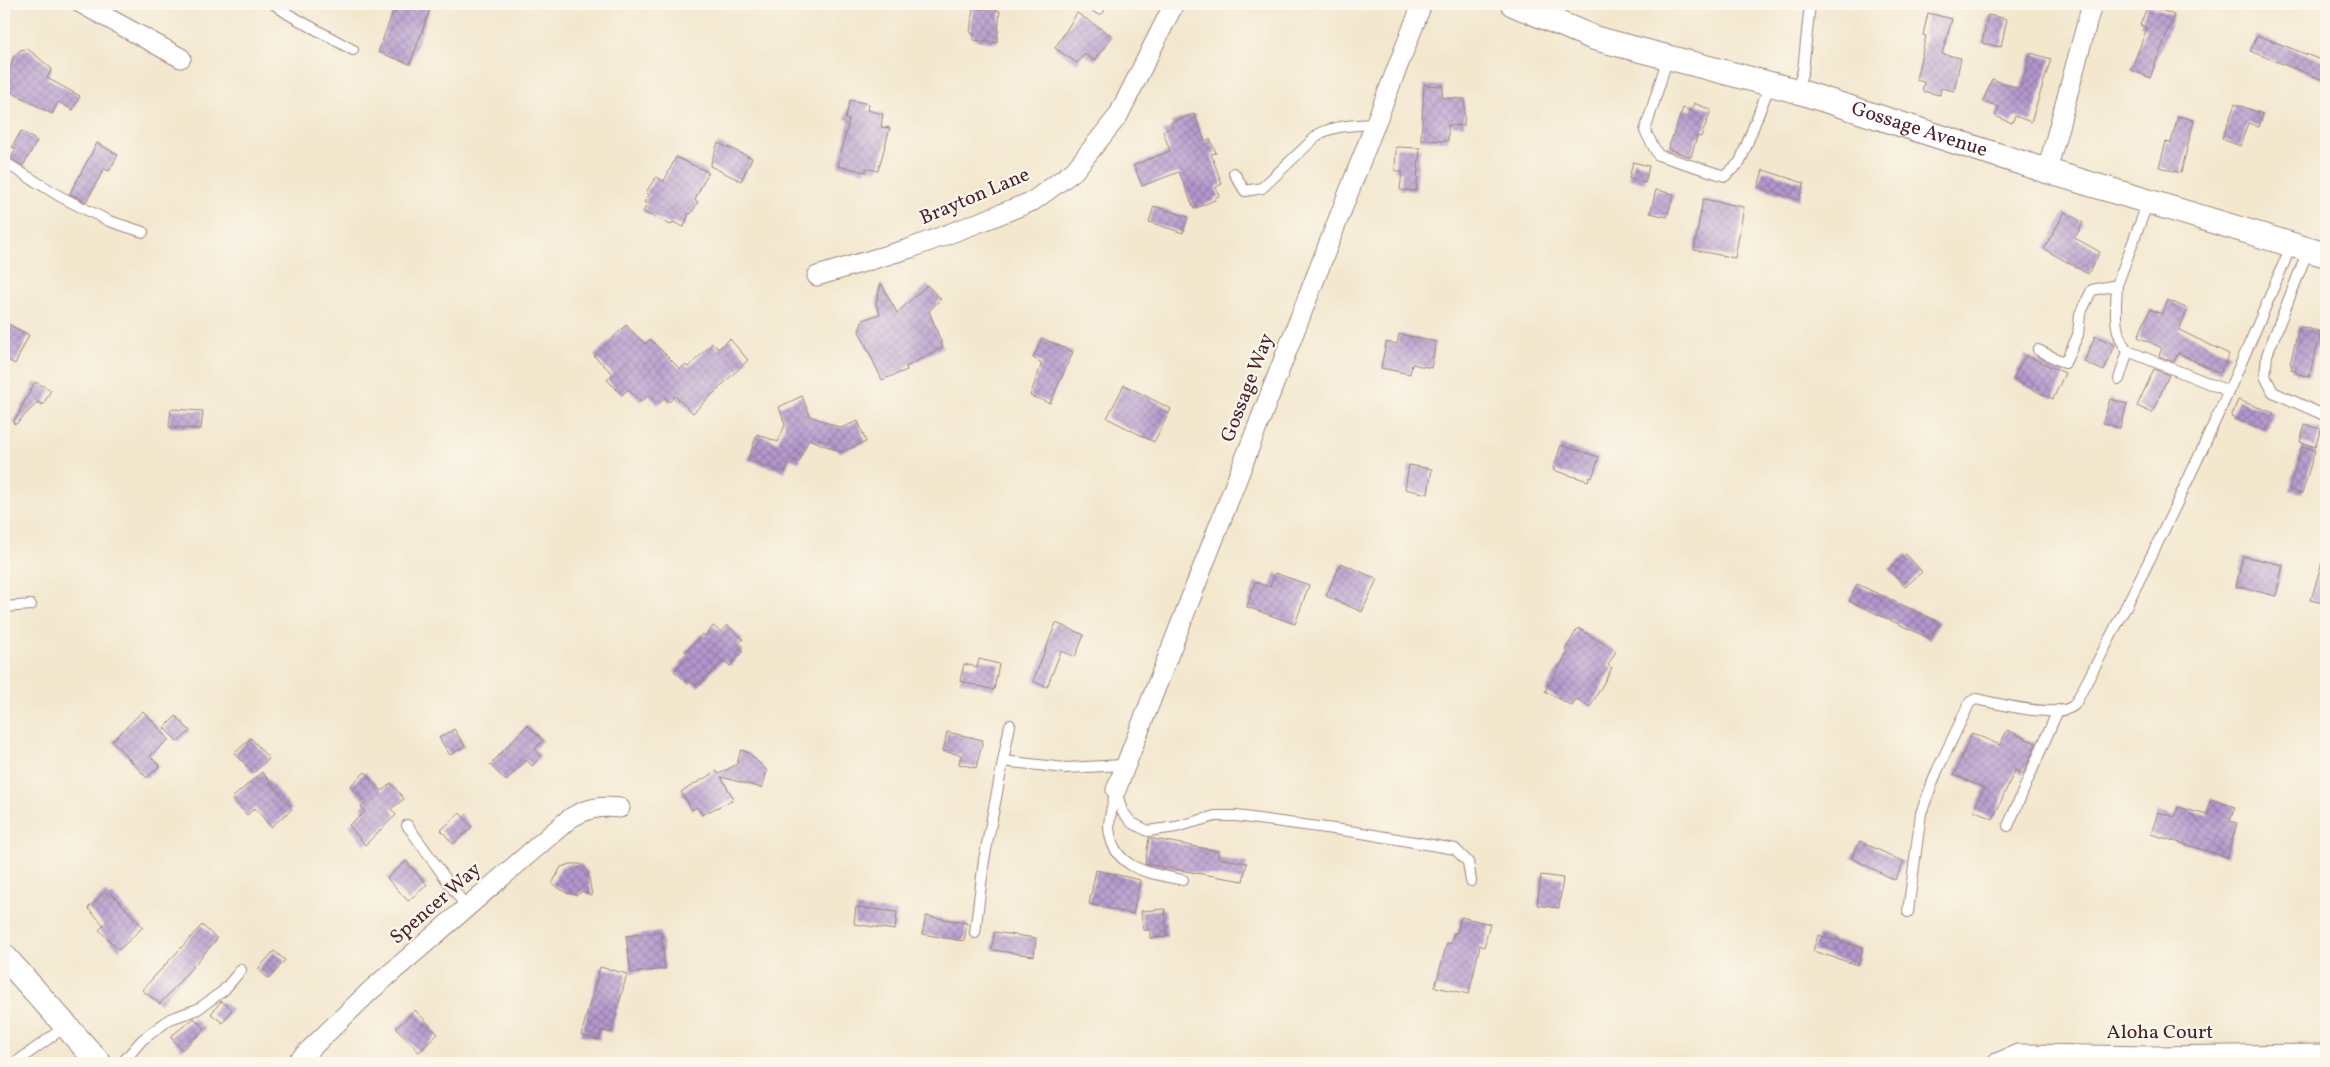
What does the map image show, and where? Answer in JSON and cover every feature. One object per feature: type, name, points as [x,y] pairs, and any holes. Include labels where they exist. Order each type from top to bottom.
[{"type":"street","points":[[82,4],[181,58]]},
{"type":"street","name":"Brayton Lane","points":[[817,276],[911,248],[1033,201],[1074,171],[1118,116],[1174,4]]},
{"type":"street","name":"Gossage Way","points":[[1116,790],[1124,765],[1422,4]]},
{"type":"street","name":"Gossage Avenue","points":[[1513,4],[1594,38],[1797,91],[2047,171],[2308,250]]},
{"type":"street","points":[[2047,171],[2092,4]]},
{"type":"street","name":"Spencer Way","points":[[296,1063],[370,991],[529,853],[582,810],[602,806],[620,808]]},
{"type":"street","points":[[4,956],[100,1063]]},
{"type":"street","name":"Aloha Court","points":[[1997,1063],[2018,1054],[2151,1056],[2326,1054]]},
{"type":"lane","points":[[274,4],[288,14],[353,50]]},
{"type":"lane","points":[[1797,91],[1803,70],[1810,4]]},
{"type":"lane","points":[[1668,57],[1645,131],[1658,155],[1725,176],[1740,162],[1770,84]]},
{"type":"lane","points":[[1234,173],[1245,191],[1262,188],[1319,134],[1334,128],[1375,124]]},
{"type":"lane","points":[[4,162],[61,197],[109,222],[142,232]]},
{"type":"lane","points":[[2148,202],[2117,285],[2116,318],[2120,342],[2128,351],[2228,391]]},
{"type":"lane","points":[[1908,912],[1921,814],[1937,770],[1970,702],[1976,699],[2032,710],[2071,709],[2075,704],[2115,631],[2228,391],[2308,250]]},
{"type":"lane","points":[[2308,250],[2267,354],[2266,376],[2273,392],[2326,416]]},
{"type":"lane","points":[[2038,350],[2065,363],[2078,335],[2080,314],[2092,290],[2117,285]]},
{"type":"lane","points":[[2118,379],[2128,351]]},
{"type":"lane","points":[[4,607],[31,605]]},
{"type":"lane","points":[[2008,826],[2058,710]]},
{"type":"lane","points":[[975,934],[984,860],[1010,725]]},
{"type":"lane","points":[[1003,761],[1065,768],[1124,765]]},
{"type":"lane","points":[[1116,790],[1109,826],[1112,841],[1124,862],[1142,872],[1183,880]]},
{"type":"lane","points":[[1116,790],[1122,812],[1132,823],[1148,831],[1176,827],[1215,816],[1236,816],[1356,832],[1455,849],[1468,862],[1471,881]]},
{"type":"lane","points":[[407,825],[467,908]]},
{"type":"lane","points":[[122,1063],[142,1040],[170,1019],[198,1009],[223,991],[241,970]]},
{"type":"lane","points":[[15,1063],[66,1026]]},
{"type":"building","points":[[396,4],[432,4],[410,64],[378,52]]},
{"type":"building","points":[[2148,5],[2174,15],[2150,78],[2131,70],[2147,28],[2140,25]]},
{"type":"building","points":[[973,8],[1000,11],[997,43],[974,40],[974,34],[970,33]]},
{"type":"building","points":[[1077,13],[1112,36],[1095,61],[1084,54],[1077,63],[1055,48]]},
{"type":"building","points":[[1928,13],[1952,19],[1942,54],[1961,58],[1954,91],[1941,88],[1940,95],[1922,91],[1924,82],[1916,80],[1926,36],[1923,35]]},
{"type":"building","points":[[1988,15],[2007,19],[2001,47],[1982,43]]},
{"type":"building","points":[[2257,35],[2326,62],[2326,81],[2250,51]]},
{"type":"building","points":[[28,49],[52,69],[47,78],[80,96],[73,110],[58,102],[52,114],[4,88],[14,56],[20,50]]},
{"type":"building","points":[[2031,53],[2051,59],[2031,122],[2015,116],[2012,123],[1995,116],[1999,107],[1983,101],[1992,79],[2020,89]]},
{"type":"building","points":[[1424,85],[1443,86],[1442,98],[1465,99],[1464,126],[1448,125],[1448,141],[1421,140]]},
{"type":"building","points":[[850,100],[869,104],[867,110],[883,114],[881,127],[890,128],[878,171],[866,168],[866,172],[838,166],[849,120],[845,119]]},
{"type":"building","points":[[1694,103],[1711,110],[1701,137],[1697,136],[1691,157],[1668,149],[1683,108],[1691,111]]},
{"type":"building","points":[[2235,104],[2263,114],[2259,127],[2248,123],[2240,146],[2222,139]]},
{"type":"building","points":[[1194,114],[1205,141],[1210,139],[1216,153],[1211,154],[1222,184],[1216,187],[1219,196],[1214,198],[1215,200],[1194,209],[1179,172],[1142,186],[1134,165],[1170,151],[1163,131],[1173,127],[1171,122]]},
{"type":"building","points":[[2178,116],[2194,120],[2181,173],[2159,167],[2166,142],[2171,143]]},
{"type":"building","points":[[21,131],[37,141],[23,166],[11,158],[16,149],[12,147]]},
{"type":"building","points":[[97,143],[118,155],[109,171],[104,169],[86,202],[70,193]]},
{"type":"building","points":[[718,143],[752,158],[741,181],[710,166]]},
{"type":"building","points":[[1396,147],[1420,148],[1416,191],[1400,190],[1402,171],[1395,171]]},
{"type":"building","points":[[676,157],[708,172],[695,200],[698,202],[691,214],[689,213],[684,227],[673,222],[671,225],[643,212],[647,204],[644,202],[649,195],[646,192],[656,177],[664,181]]},
{"type":"building","points":[[1633,162],[1649,166],[1645,183],[1629,179]]},
{"type":"building","points":[[1763,170],[1804,183],[1799,200],[1758,187]]},
{"type":"building","points":[[1656,190],[1674,194],[1667,217],[1650,213]]},
{"type":"building","points":[[1703,199],[1744,207],[1735,258],[1694,250]]},
{"type":"building","points":[[1154,206],[1188,217],[1183,233],[1149,222]]},
{"type":"building","points":[[2065,212],[2083,223],[2075,238],[2100,252],[2088,274],[2044,249]]},
{"type":"building","points":[[881,283],[897,313],[927,285],[941,299],[929,311],[943,347],[906,367],[907,370],[882,380],[859,331],[863,320],[880,314],[876,304]]},
{"type":"building","points":[[2168,300],[2188,309],[2179,330],[2229,354],[2220,373],[2178,353],[2174,362],[2159,356],[2162,348],[2138,337],[2150,309],[2162,314]]},
{"type":"building","points":[[4,322],[29,335],[15,364],[4,358]]},
{"type":"building","points":[[626,325],[645,344],[650,339],[680,369],[685,365],[688,367],[713,343],[718,349],[730,339],[748,360],[693,413],[675,396],[669,402],[665,397],[658,405],[648,395],[641,402],[628,389],[622,395],[607,380],[613,374],[594,356]]},
{"type":"building","points":[[2299,326],[2321,332],[2309,377],[2291,370],[2292,365],[2290,364]]},
{"type":"building","points":[[1399,334],[1436,342],[1431,368],[1412,364],[1410,374],[1381,368],[1386,342],[1397,344]]},
{"type":"building","points":[[2095,336],[2115,345],[2104,371],[2084,362]]},
{"type":"building","points":[[1042,338],[1073,352],[1050,403],[1030,396],[1042,363],[1033,358]]},
{"type":"building","points":[[2025,355],[2065,373],[2053,399],[2013,380]]},
{"type":"building","points":[[2154,369],[2169,375],[2152,413],[2137,406]]},
{"type":"building","points":[[35,382],[51,390],[43,405],[38,402],[16,424],[13,423]]},
{"type":"building","points":[[1124,385],[1171,409],[1154,442],[1107,418]]},
{"type":"building","points":[[802,396],[810,416],[841,428],[858,421],[866,442],[841,452],[809,439],[799,462],[790,459],[785,472],[748,460],[757,434],[778,442],[785,425],[779,407]]},
{"type":"building","points":[[2110,399],[2127,404],[2120,428],[2103,423]]},
{"type":"building","points":[[2238,400],[2274,413],[2267,431],[2231,417]]},
{"type":"building","points":[[171,409],[203,411],[201,429],[169,427]]},
{"type":"building","points":[[2305,425],[2321,429],[2315,447],[2300,442]]},
{"type":"building","points":[[1561,445],[1599,457],[1592,478],[1589,477],[1588,481],[1553,470]]},
{"type":"building","points":[[2302,446],[2315,450],[2302,494],[2289,490]]},
{"type":"building","points":[[1409,465],[1432,469],[1428,494],[1405,489]]},
{"type":"building","points":[[1906,554],[1922,572],[1905,587],[1889,569]]},
{"type":"building","points":[[2243,556],[2283,565],[2276,596],[2236,586]]},
{"type":"building","points":[[2322,562],[2326,562],[2326,604],[2311,600]]},
{"type":"building","points":[[1341,563],[1377,579],[1362,612],[1326,596]]},
{"type":"building","points":[[1275,573],[1309,585],[1295,624],[1247,607],[1255,582],[1270,587]]},
{"type":"building","points":[[1857,584],[1939,622],[1931,639],[1849,601]]},
{"type":"building","points":[[1056,623],[1084,635],[1075,657],[1061,651],[1047,687],[1033,681]]},
{"type":"building","points":[[727,625],[743,639],[737,646],[743,651],[730,666],[723,660],[698,687],[691,681],[689,684],[674,671],[688,655],[685,652],[702,634],[705,636],[713,626],[721,632]]},
{"type":"building","points":[[1578,628],[1616,651],[1608,665],[1612,668],[1590,707],[1576,699],[1572,706],[1545,691],[1568,652],[1565,650]]},
{"type":"building","points":[[979,659],[999,664],[994,690],[960,681],[964,664],[977,667]]},
{"type":"building","points":[[143,711],[169,739],[150,756],[160,766],[147,778],[112,741]]},
{"type":"building","points":[[176,716],[190,731],[178,742],[164,728]]},
{"type":"building","points":[[527,725],[543,740],[535,749],[541,756],[532,766],[526,760],[506,781],[490,765]]},
{"type":"building","points":[[454,729],[465,746],[450,755],[439,738]]},
{"type":"building","points":[[2007,730],[2036,743],[2023,774],[2015,770],[1993,819],[1974,810],[1984,788],[1954,775],[1972,733],[2000,745]]},
{"type":"building","points":[[947,732],[983,740],[976,768],[959,764],[961,755],[943,751]]},
{"type":"building","points":[[251,738],[269,759],[253,773],[235,753]]},
{"type":"building","points":[[741,750],[749,753],[767,771],[762,788],[721,777],[734,799],[702,815],[697,807],[692,810],[681,792],[717,771],[719,774],[737,764]]},
{"type":"building","points":[[262,772],[292,809],[271,827],[255,808],[247,815],[232,798]]},
{"type":"building","points":[[365,772],[382,791],[391,783],[404,799],[391,809],[396,815],[365,845],[349,825],[365,812],[361,807],[366,803],[350,786]]},
{"type":"building","points":[[2211,799],[2235,807],[2230,821],[2237,823],[2227,857],[2151,834],[2158,812],[2175,817],[2178,807],[2207,815]]},
{"type":"building","points":[[460,813],[472,827],[453,844],[441,830]]},
{"type":"building","points":[[1149,838],[1219,851],[1218,858],[1247,863],[1243,881],[1145,864]]},
{"type":"building","points":[[1860,841],[1904,862],[1895,880],[1851,858]]},
{"type":"building","points":[[406,861],[427,885],[408,901],[387,878]]},
{"type":"building","points":[[570,864],[581,864],[588,872],[592,896],[583,891],[577,895],[567,893],[552,884],[561,867]]},
{"type":"building","points":[[1096,870],[1140,880],[1133,914],[1089,904]]},
{"type":"building","points":[[1541,875],[1563,878],[1559,908],[1537,905]]},
{"type":"building","points":[[105,892],[110,897],[112,894],[143,927],[119,950],[99,930],[104,925],[88,908]]},
{"type":"building","points":[[856,907],[897,912],[895,930],[854,924]]},
{"type":"building","points":[[1165,909],[1167,937],[1150,938],[1150,930],[1143,930],[1141,911]]},
{"type":"building","points":[[926,916],[967,923],[964,941],[922,934]]},
{"type":"building","points":[[1461,917],[1490,924],[1484,947],[1480,945],[1469,994],[1435,987],[1447,943],[1451,944],[1454,933],[1457,933]]},
{"type":"building","points":[[202,925],[217,939],[160,1004],[142,990]]},
{"type":"building","points":[[661,932],[665,969],[631,973],[626,936]]},
{"type":"building","points":[[994,932],[1036,938],[1034,956],[992,950]]},
{"type":"building","points":[[1818,935],[1863,948],[1858,965],[1813,951]]},
{"type":"building","points":[[274,951],[285,960],[269,979],[258,969]]},
{"type":"building","points":[[600,967],[627,974],[611,1033],[601,1030],[599,1040],[581,1035]]},
{"type":"building","points":[[221,1001],[232,1009],[223,1023],[211,1014]]},
{"type":"building","points":[[415,1010],[438,1034],[419,1052],[396,1028]]},
{"type":"building","points":[[194,1018],[205,1029],[182,1050],[170,1037]]}]
